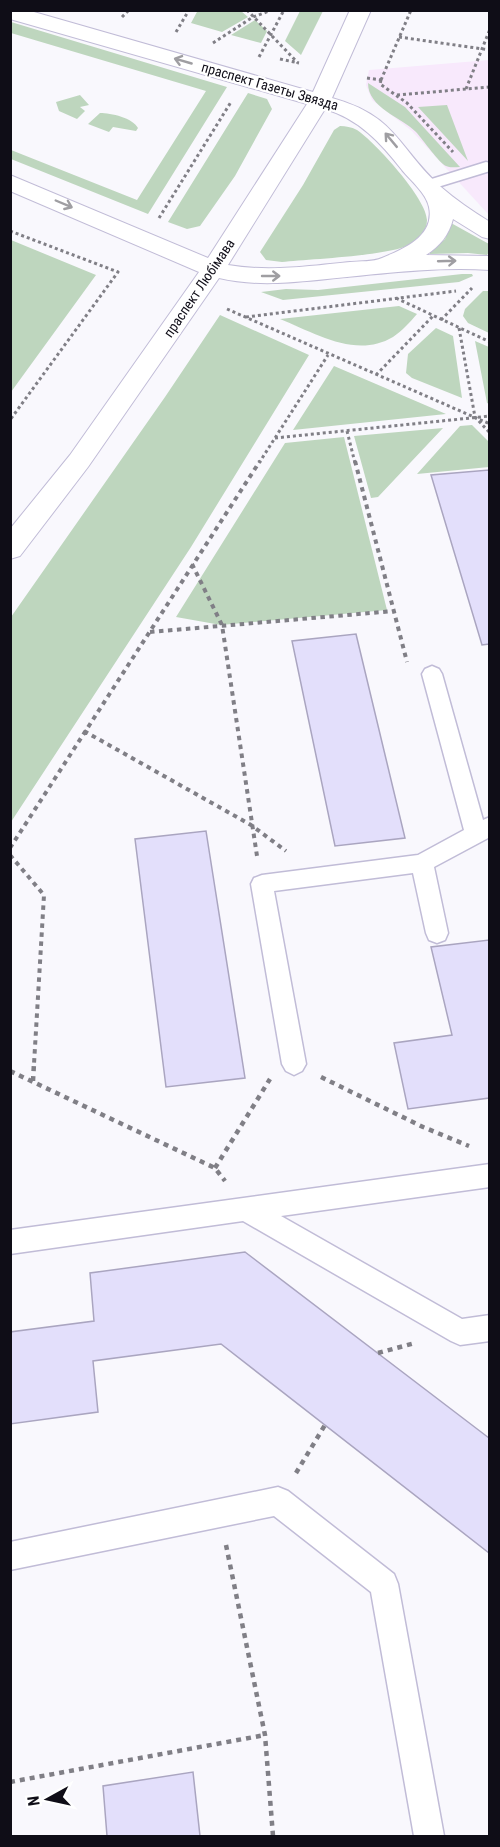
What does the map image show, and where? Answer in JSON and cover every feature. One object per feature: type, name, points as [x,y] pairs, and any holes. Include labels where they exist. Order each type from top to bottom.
[{"type":"main road","name":"праспект Любімава","points":[[10,549],[79,461],[213,269],[320,100],[361,10]]},
{"type":"main road","name":"праспект Газеты Звязда","points":[[10,12],[348,109],[366,118],[384,132],[432,190],[489,232]]},
{"type":"main road","points":[[10,182],[213,269],[244,275],[277,276],[443,261],[489,263]]},
{"type":"main road","points":[[368,267],[408,255],[426,245],[436,236],[441,218],[432,190]]},
{"type":"lane","points":[[432,190],[478,169]]},
{"type":"lane","points":[[294,1064],[262,884],[422,863],[482,830],[432,674]]},
{"type":"lane","points":[[422,863],[437,933]]},
{"type":"lane","points":[[10,1242],[249,1211],[489,1175]]},
{"type":"lane","points":[[249,1211],[460,1332],[489,1328]]},
{"type":"lane","points":[[10,1556],[278,1501],[384,1584],[429,1836]]},
{"type":"path","points":[[122,17],[129,10]]},
{"type":"path","points":[[176,33],[189,10]]},
{"type":"path","points":[[247,10],[299,63]]},
{"type":"path","points":[[213,43],[254,17],[272,10]]},
{"type":"path","points":[[260,55],[284,10]]},
{"type":"path","points":[[411,10],[380,84],[412,108],[478,169]]},
{"type":"path","points":[[466,89],[489,28]]},
{"type":"path","points":[[399,37],[489,50]]},
{"type":"path","points":[[367,78],[381,80]]},
{"type":"path","points":[[396,95],[489,87]]},
{"type":"path","points":[[159,219],[233,99]]},
{"type":"path","points":[[10,231],[118,272],[10,420]]},
{"type":"path","points":[[441,320],[476,285]]},
{"type":"path","points":[[465,290],[471,289]]},
{"type":"path","points":[[245,317],[459,291]]},
{"type":"path","points":[[396,297],[489,342]]},
{"type":"path","points":[[227,309],[489,424]]},
{"type":"path","points":[[376,375],[433,316]]},
{"type":"path","points":[[459,328],[475,417],[489,433]]},
{"type":"path","points":[[10,848],[328,355]]},
{"type":"path","points":[[275,438],[489,416]]},
{"type":"path","points":[[347,430],[409,672],[431,670],[432,674]]},
{"type":"path","points":[[192,564],[222,626],[251,825],[262,884]]},
{"type":"path","points":[[149,632],[394,611]]},
{"type":"path","points":[[84,731],[251,825],[320,877]]},
{"type":"path","points":[[10,855],[44,895],[33,1081]]},
{"type":"path","points":[[215,1168],[279,1066],[294,1064],[423,1127],[478,1150]]},
{"type":"path","points":[[10,1071],[215,1168],[249,1211]]},
{"type":"path","points":[[278,1501],[325,1425]]},
{"type":"path","points":[[220,1514],[265,1735],[273,1836]]},
{"type":"path","points":[[10,1782],[265,1735]]},
{"type":"shaded area","points":[[489,60],[489,215],[412,131],[372,100],[366,85],[369,70]]},
{"type":"green space","points":[[198,10],[241,11],[248,17],[222,32],[191,23]]},
{"type":"green space","points":[[300,11],[323,11],[301,55],[285,41]]},
{"type":"green space","points":[[255,20],[267,31],[261,43],[231,35]]},
{"type":"green space","points":[[11,22],[227,87],[148,214],[11,159],[11,150],[137,200],[206,91],[11,33]]},
{"type":"green space","points":[[368,83],[405,107],[460,167],[449,167],[443,164],[416,132],[379,106],[369,92]]},
{"type":"green space","points":[[248,93],[267,99],[272,109],[235,176],[200,226],[187,229],[168,222]]},
{"type":"green space","points":[[80,95],[89,105],[80,107],[85,111],[77,119],[59,111],[56,102]]},
{"type":"green space","points":[[447,105],[468,161],[418,107]]},
{"type":"green space","points":[[100,113],[127,119],[138,128],[136,131],[113,127],[109,132],[88,124]]},
{"type":"green space","points":[[340,126],[357,130],[365,136],[410,185],[425,211],[427,224],[425,230],[413,243],[388,251],[282,262],[266,260],[260,252],[303,185],[334,130]]},
{"type":"green space","points":[[451,223],[489,244],[487,255],[430,254],[445,239]]},
{"type":"green space","points":[[11,240],[96,275],[11,392]]},
{"type":"green space","points":[[462,274],[473,276],[459,282],[283,300],[261,292],[286,289],[318,290]]},
{"type":"green space","points":[[483,291],[489,291],[489,333],[468,323],[463,316],[465,309]]},
{"type":"green space","points":[[399,306],[417,314],[393,337],[379,343],[365,345],[336,342],[280,319]]},
{"type":"green space","points":[[220,315],[309,355],[191,547],[11,822],[11,617]]},
{"type":"green space","points":[[436,328],[453,336],[462,398],[412,378],[406,373],[408,354]]},
{"type":"green space","points":[[475,341],[489,347],[489,404],[487,403]]},
{"type":"green space","points":[[334,366],[446,414],[293,430]]},
{"type":"green space","points":[[472,425],[489,442],[489,467],[417,474],[460,426]]},
{"type":"green space","points":[[443,428],[378,497],[371,498],[354,436]]},
{"type":"green space","points":[[344,437],[387,610],[221,625],[176,617],[285,443]]},
{"type":"building","points":[[489,470],[489,644],[482,645],[431,475]]},
{"type":"building","points":[[356,634],[405,838],[335,846],[292,641]]},
{"type":"building","points":[[206,831],[245,1078],[166,1087],[135,839]]},
{"type":"building","points":[[489,940],[489,1098],[408,1109],[394,1043],[452,1035],[431,947]]},
{"type":"building","points":[[245,1252],[489,1438],[489,1553],[221,1344],[93,1361],[98,1412],[10,1424],[10,1332],[94,1321],[90,1273]]},
{"type":"building","points":[[193,1772],[200,1836],[107,1836],[103,1786]]}]
